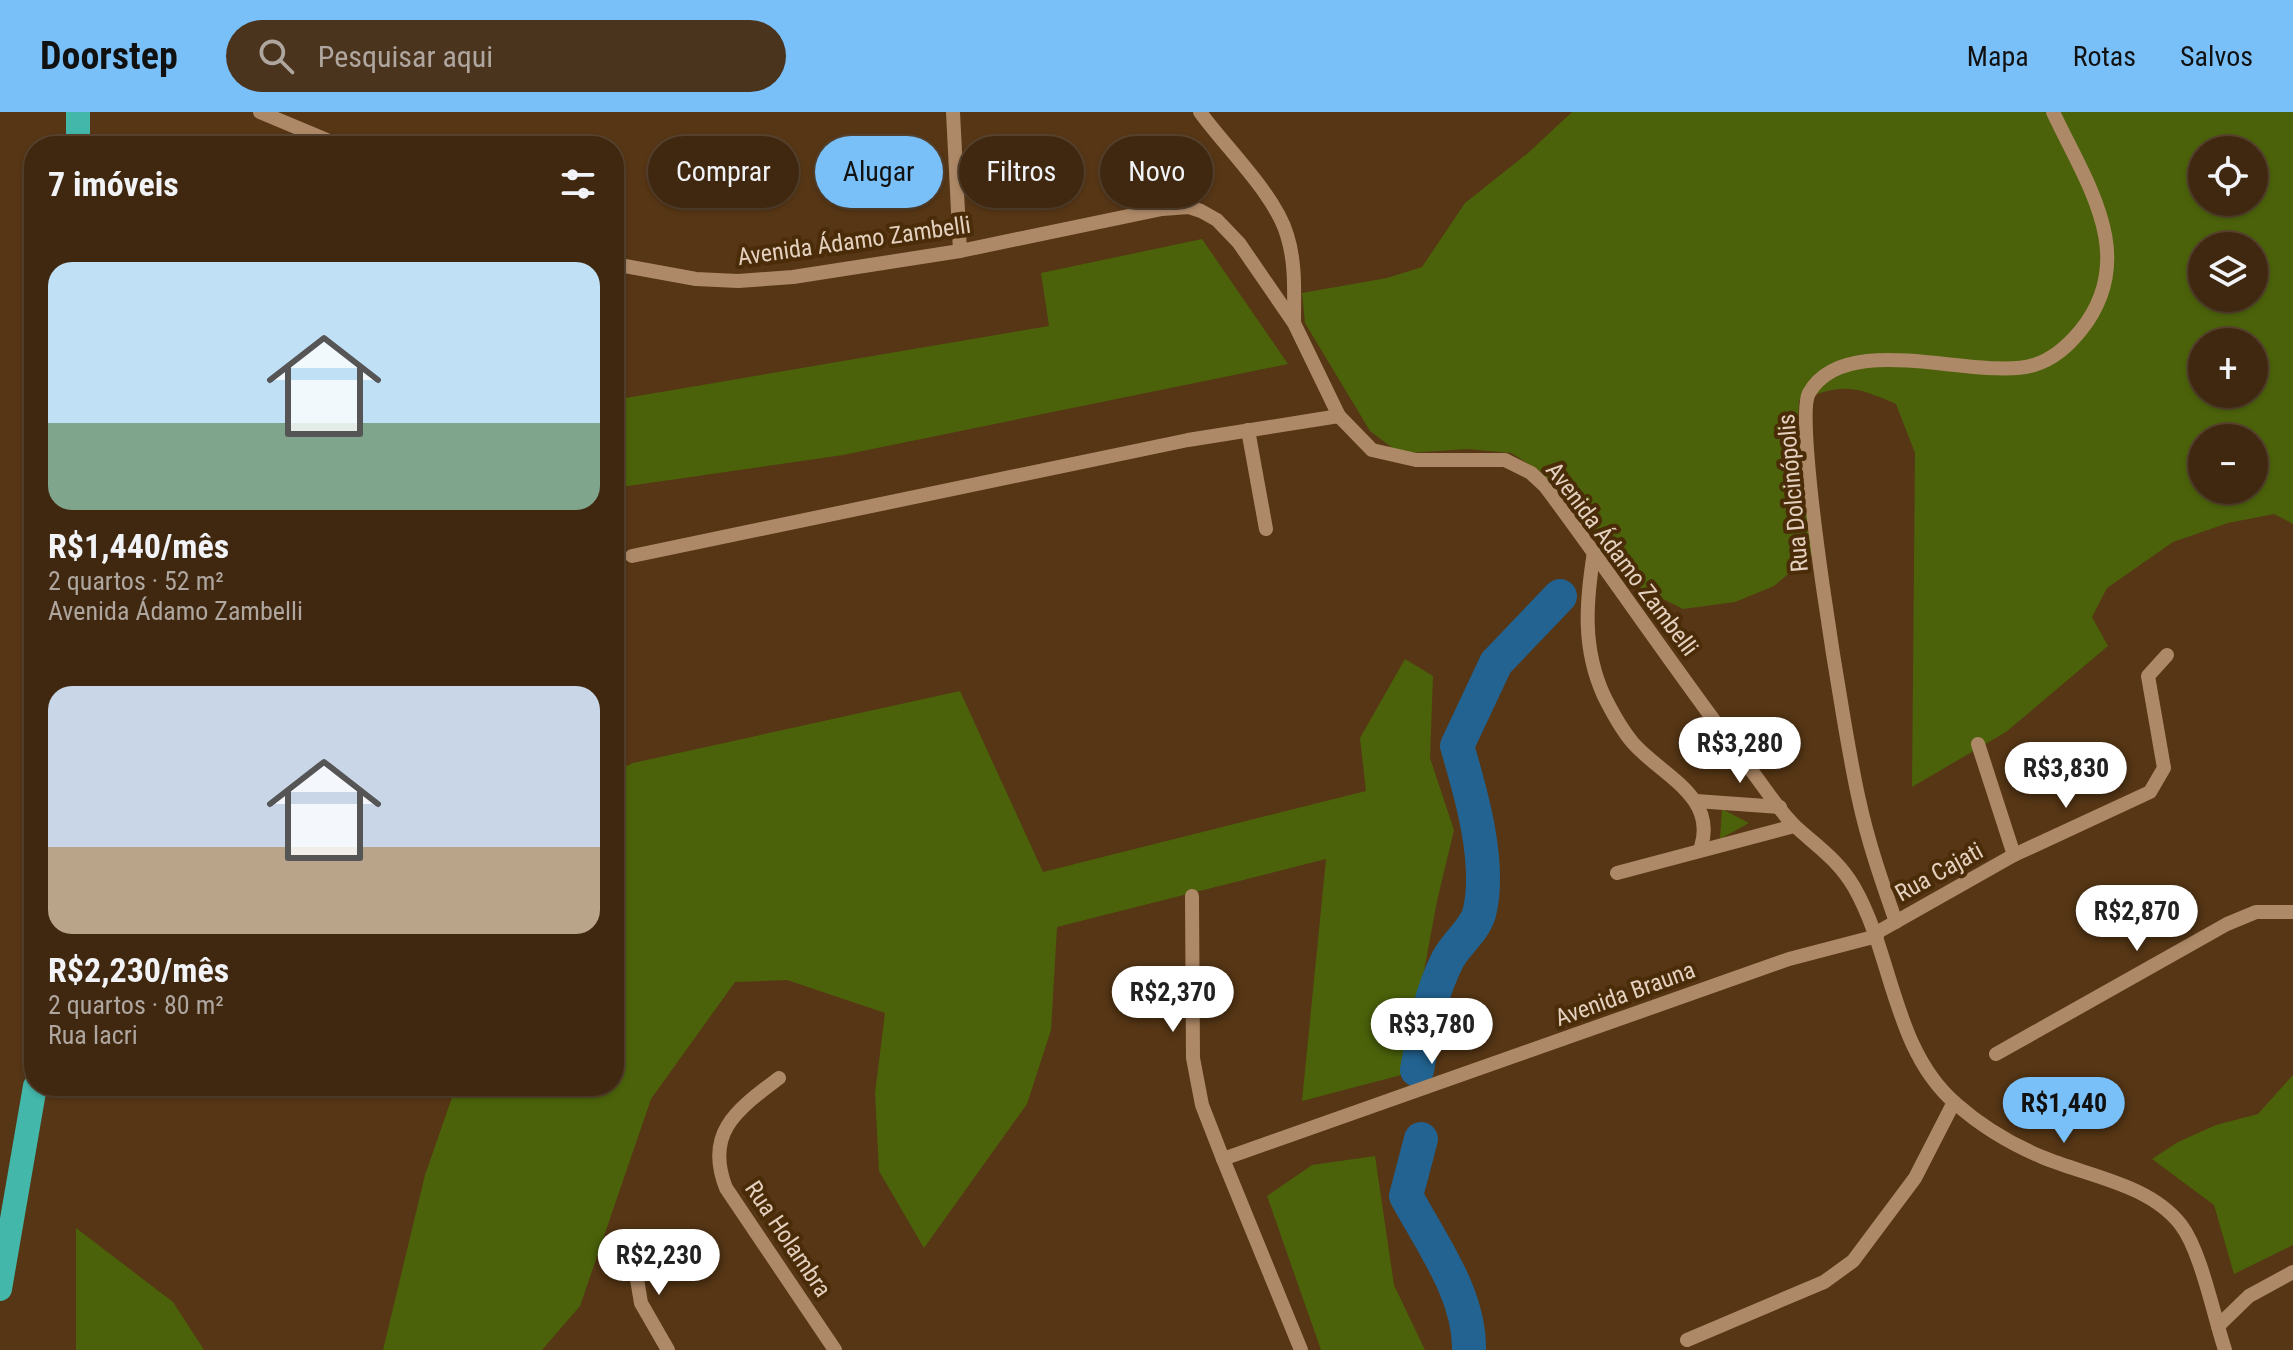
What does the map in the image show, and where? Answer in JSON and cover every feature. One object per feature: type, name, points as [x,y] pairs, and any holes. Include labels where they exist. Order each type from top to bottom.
[{"type":"highway","points":[[78,112],[78,136]]},
{"type":"highway","points":[[0,1289],[33,1096]]},
{"type":"street","points":[[260,112],[317,136]]},
{"type":"street","points":[[953,112],[960,251]]},
{"type":"street","points":[[1200,112],[1269,201],[1286,230],[1294,271],[1294,323]]},
{"type":"street","name":"Rua Dolcinópolis","points":[[1896,922],[1859,801],[1841,704],[1806,438],[1806,403],[1818,382],[1843,366],[1930,360],[2008,369],[2033,366],[2054,357],[2071,342],[2093,315],[2103,295],[2109,256],[2107,235],[2094,199],[2053,112]]},
{"type":"street","name":"Avenida Ádamo Zambelli","points":[[624,266],[696,279],[738,281],[793,277],[960,251],[1162,209],[1189,207],[1201,211],[1228,230],[1294,323],[1339,416],[1358,438],[1384,455],[1416,460],[1494,458],[1519,465],[1545,486],[1794,826],[1831,854],[1853,886],[1876,934],[1919,1058],[1954,1102],[2005,1138],[2041,1157],[2133,1191],[2164,1209],[2190,1239],[2225,1350]]},
{"type":"street","points":[[632,556],[1248,430],[1339,416]]},
{"type":"street","points":[[1248,430],[1266,529]]},
{"type":"street","points":[[1594,552],[1585,604],[1587,632],[1602,692],[1632,742],[1696,801],[1705,824],[1701,847]]},
{"type":"street","name":"Rua Cajati","points":[[1876,934],[2014,855],[2150,792],[2164,768],[2148,676],[2167,655]]},
{"type":"street","points":[[1978,744],[2014,855]]},
{"type":"street","points":[[1696,801],[1780,807]]},
{"type":"street","points":[[1617,873],[1701,847],[1794,826]]},
{"type":"street","points":[[1192,896],[1193,1058],[1202,1105],[1301,1350]]},
{"type":"street","points":[[1996,1054],[2227,924],[2256,912],[2293,912]]},
{"type":"street","name":"Avenida Brauna","points":[[1223,1159],[1789,959],[1876,934]]},
{"type":"street","name":"Rua Holambra","points":[[779,1078],[742,1106],[726,1128],[716,1151],[719,1170],[726,1188],[835,1350]]},
{"type":"street","points":[[1687,1340],[1824,1282],[1853,1261],[1915,1178],[1954,1102]]},
{"type":"street","points":[[632,1249],[641,1303],[668,1350]]},
{"type":"street","points":[[2218,1326],[2249,1296],[2293,1272]]},
{"type":"green space","points":[[1572,112],[2293,112],[2293,524],[2274,514],[2228,523],[2173,542],[2107,588],[2092,617],[2108,646],[2006,732],[1912,787],[1915,453],[1896,404],[1869,393],[1848,389],[1827,391],[1799,400],[1798,424],[1813,553],[1774,586],[1735,602],[1683,609],[1639,587],[1540,471],[1511,453],[1467,449],[1409,453],[1394,449],[1370,431],[1305,323],[1302,293],[1387,278],[1422,267],[1465,203],[1528,153]]},
{"type":"green space","points":[[1202,239],[1288,364],[843,455],[624,487],[624,398],[1049,326],[1041,273]]},
{"type":"green space","points":[[1405,659],[1433,676],[1430,758],[1454,830],[1437,901],[1405,1074],[1302,1101],[1326,859],[1057,927],[1051,1030],[1027,1104],[924,1248],[879,1171],[875,1093],[885,1013],[787,980],[735,982],[651,1099],[580,1306],[542,1350],[383,1350],[425,1175],[453,1096],[624,1096],[624,767],[960,691],[1043,872],[1366,791],[1360,738]]},
{"type":"green space","points":[[1722,809],[1749,823],[1720,839]]},
{"type":"green space","points":[[2293,1075],[2293,1245],[2234,1274],[2214,1205],[2152,1159],[2178,1142],[2216,1125],[2258,1114]]},
{"type":"green space","points":[[1375,1156],[1394,1285],[1425,1350],[1321,1350],[1267,1196],[1312,1165]]},
{"type":"green space","points":[[76,1228],[173,1302],[204,1350],[76,1350]]},
{"type":"waterway","points":[[1417,1070],[1432,999],[1448,959],[1477,920],[1482,895],[1478,829],[1457,746],[1496,663],[1560,596]]},
{"type":"waterway","points":[[1421,1139],[1406,1196],[1448,1270],[1463,1309],[1469,1350]]}]
